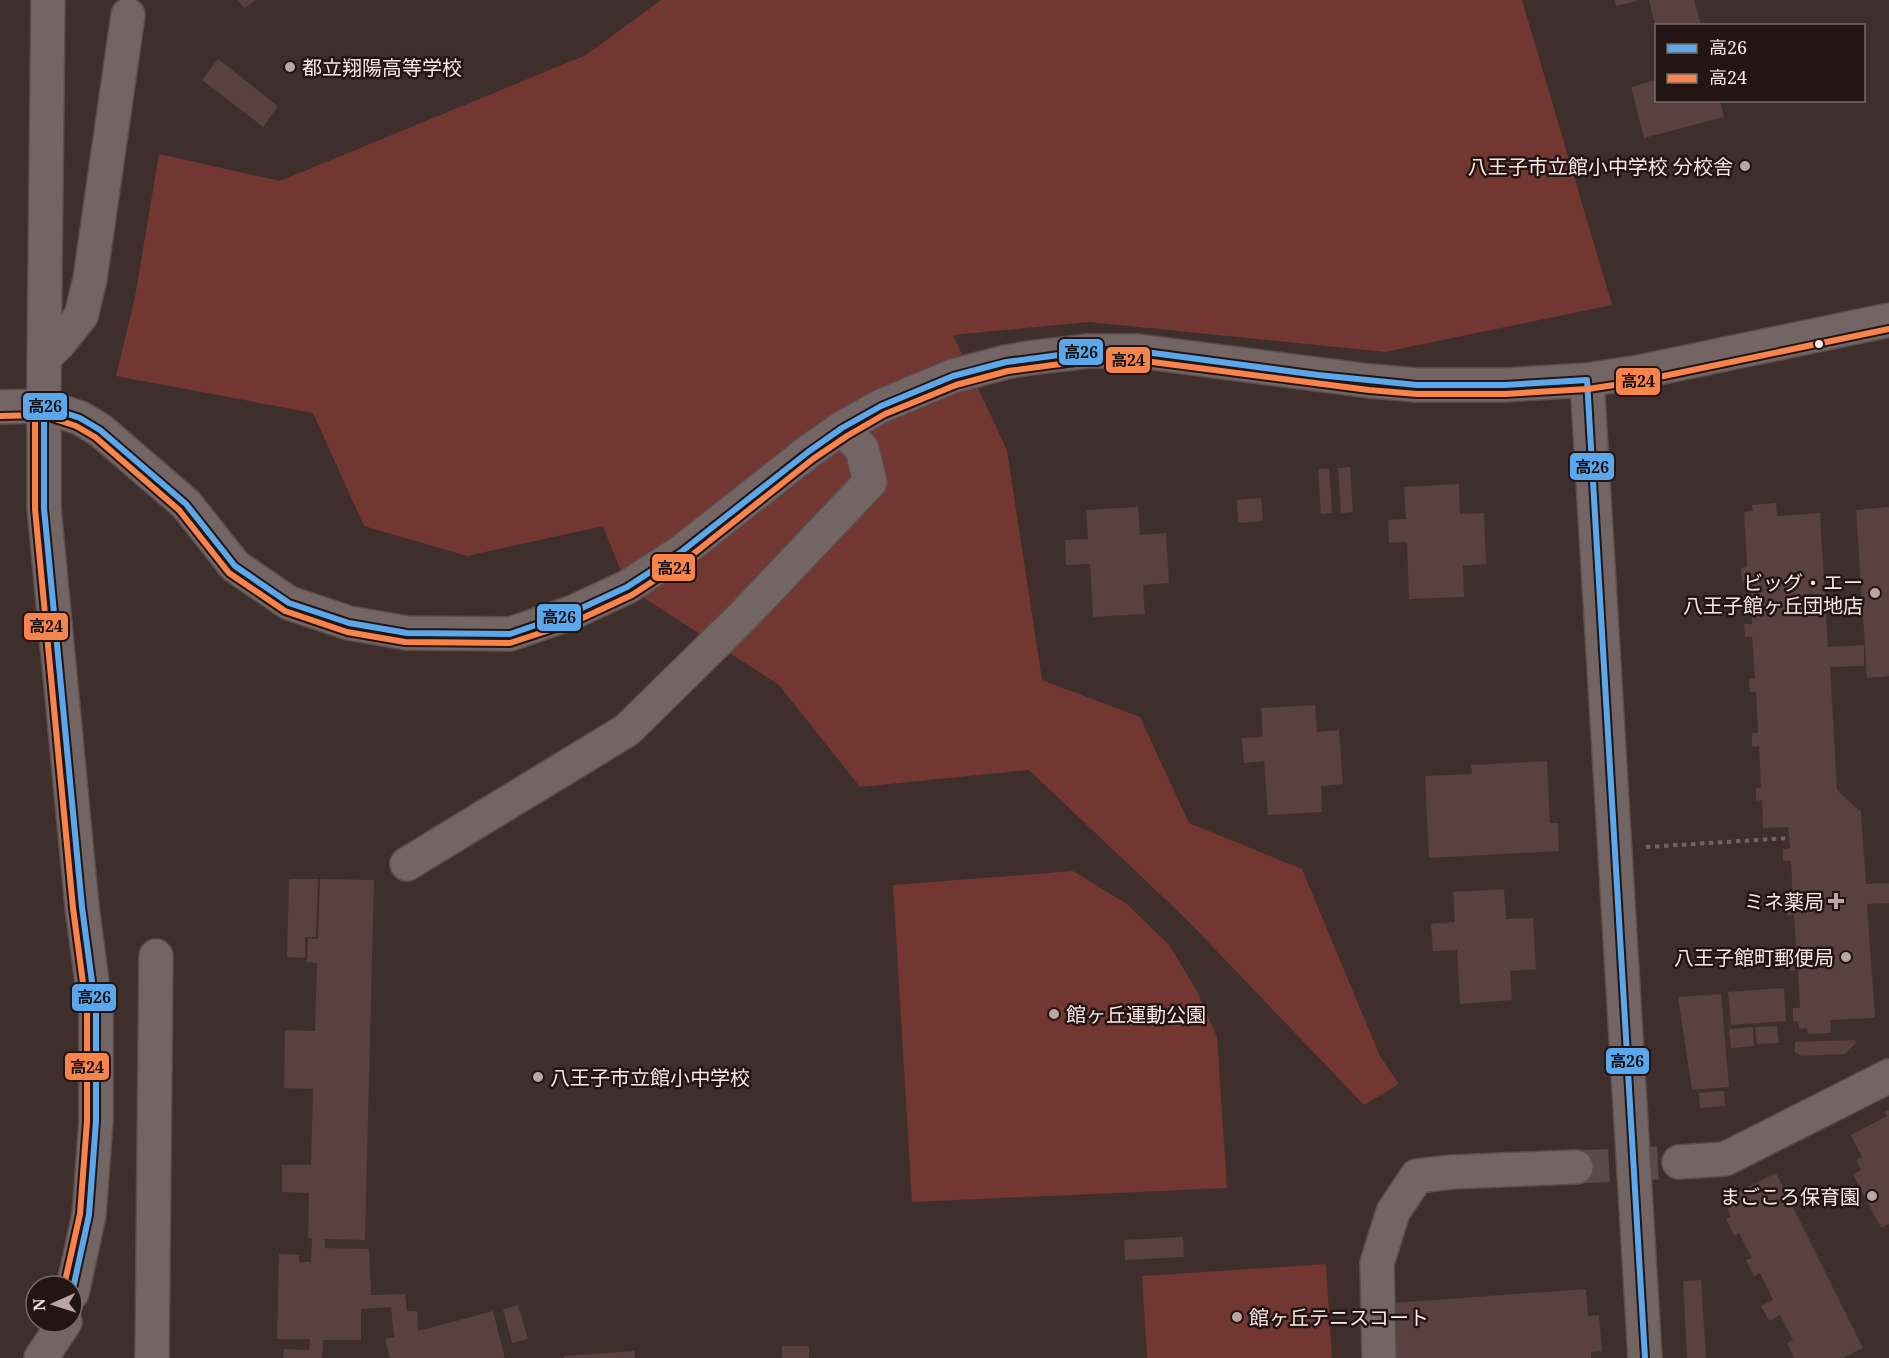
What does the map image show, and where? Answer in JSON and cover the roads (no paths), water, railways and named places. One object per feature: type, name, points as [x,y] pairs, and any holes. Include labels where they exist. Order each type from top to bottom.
[{"type":"street","points":[[48,0],[44,358],[45,508],[82,907],[96,1012],[96,1121],[90,1203],[76,1274]]},
{"type":"street","points":[[44,358],[81,316],[90,279],[128,15]]},
{"type":"street","points":[[0,408],[44,406],[80,417],[100,430],[186,504],[235,566],[289,603],[348,623],[407,633],[510,634],[571,613],[627,587],[681,552],[842,428],[902,396],[952,376],[981,368],[1029,358],[1089,351],[1138,351],[1327,376],[1417,385],[1504,385],[1587,380],[1680,365],[1889,320]]},
{"type":"street","points":[[1587,380],[1646,1358]]},
{"type":"street","points":[[407,864],[627,730],[742,617],[870,482],[862,448],[842,428]]},
{"type":"street","points":[[152,1358],[156,956]]},
{"type":"street","points":[[1678,1162],[1725,1159],[1889,1076]]},
{"type":"street","points":[[1379,1358],[1377,1263],[1393,1212],[1418,1176],[1452,1172],[1576,1167]]},
{"type":"street","points":[[41,1358],[58,1334]]},
{"type":"street","points":[[55,1358],[62,1334]]},
{"type":"tunnel","points":[[1576,1167],[1679,1162]]},
{"type":"place","name":"都立翔陽高等学校","points":[[290,67]]},
{"type":"place","name":"八王子市立館小中学校 分校舎","points":[[1745,166]]},
{"type":"place","name":"ビッグ・エー 八王子館ヶ丘団地店","points":[[1875,593]]},
{"type":"place","name":"ミネ薬局","points":[[1836,901]]},
{"type":"place","name":"八王子館町郵便局","points":[[1846,957]]},
{"type":"place","name":"館ヶ丘運動公園","points":[[1054,1014]]},
{"type":"place","name":"八王子市立館小中学校","points":[[538,1077]]},
{"type":"place","name":"まごころ保育園","points":[[1872,1196]]},
{"type":"place","name":"館ヶ丘テニスコート","points":[[1237,1317]]}]
